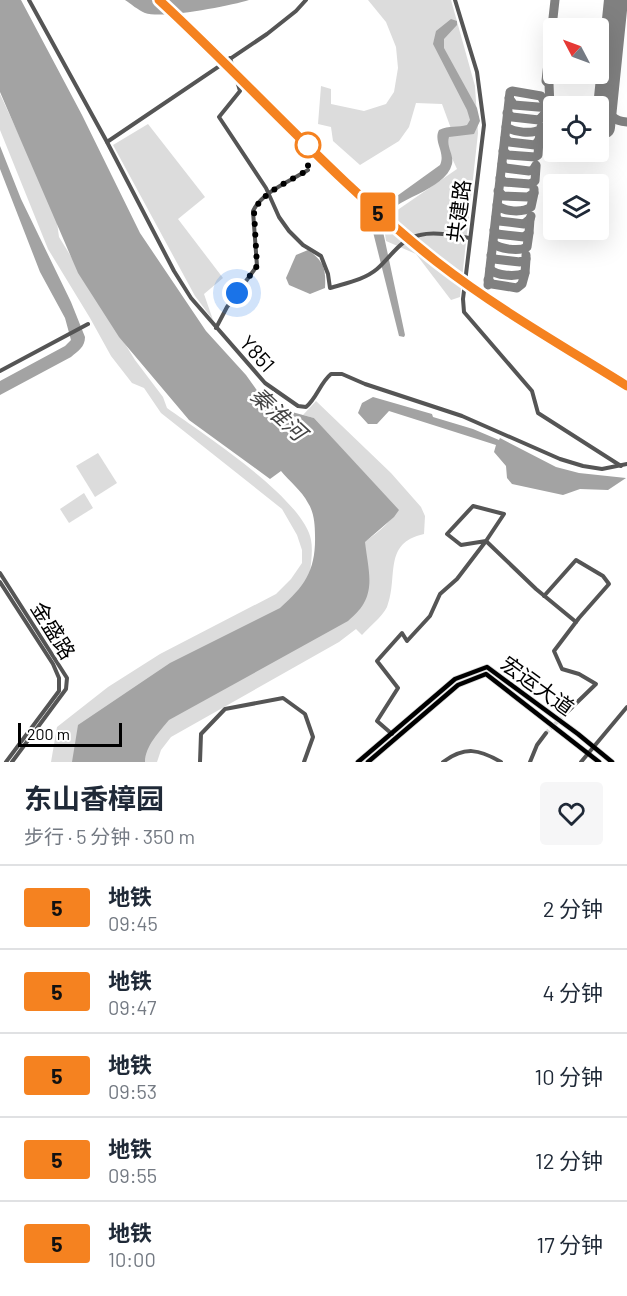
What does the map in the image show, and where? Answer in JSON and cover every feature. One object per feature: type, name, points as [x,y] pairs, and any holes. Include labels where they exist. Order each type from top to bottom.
[{"type":"main road","name":"宏运大道","points":[[358,762],[455,679],[487,667],[612,762]]},
{"type":"main road","name":"宏运大道","points":[[368,762],[458,685],[486,674],[599,762]]},
{"type":"street","name":"Y851","points":[[29,0],[174,271],[191,298],[265,383],[298,406],[306,406],[312,402],[324,380],[331,374],[342,374],[365,384],[462,416],[560,459],[602,469],[621,466]]},
{"type":"street","points":[[107,142],[267,34],[306,0]]},
{"type":"street","name":"共建路","points":[[455,0],[477,72],[484,125],[463,299],[464,312],[532,391],[538,413],[621,466]]},
{"type":"street","points":[[230,58],[240,91],[219,117],[269,194],[279,217],[289,231],[303,245],[321,256],[328,274],[330,288],[368,275],[377,269],[399,245],[418,235],[434,233],[470,238]]},
{"type":"street","points":[[216,328],[257,266],[254,211],[256,204],[308,170]]},
{"type":"street","points":[[0,371],[88,324]]},
{"type":"street","points":[[621,466],[627,464]]},
{"type":"street","points":[[392,734],[377,721],[398,688],[377,661],[402,633],[407,641],[430,616],[440,594],[457,579],[486,541],[504,514],[473,506],[447,534],[461,545],[486,541]]},
{"type":"street","points":[[486,541],[544,596],[576,622]]},
{"type":"street","points":[[544,596],[576,560],[603,576],[609,584],[554,651],[562,669],[579,674],[596,684],[565,714]]},
{"type":"street","name":"金盛路","points":[[0,573],[67,678],[66,689],[12,762]]},
{"type":"street","name":"金盛路","points":[[0,582],[53,664],[61,684],[59,691],[6,762]]},
{"type":"street","points":[[200,762],[201,734],[225,710],[283,699],[305,714],[314,736],[304,762]]},
{"type":"street","points":[[581,762],[627,707]]},
{"type":"street","points":[[530,762],[537,745],[546,733]]},
{"type":"street","points":[[443,762],[452,755],[476,750],[501,762]]},
{"type":"shaded area","points":[[368,0],[451,0],[475,86],[478,133],[460,297],[451,300],[416,254],[386,241],[383,220],[457,169],[444,141],[453,134],[442,104],[416,103],[409,127],[399,141],[360,165],[333,141],[331,127],[318,124],[321,86],[331,89],[331,104],[364,111],[386,104],[394,92],[398,68],[396,47],[386,22]]},
{"type":"shaded area","points":[[0,94],[56,215],[59,237],[135,360],[163,397],[167,408],[250,468],[290,506],[304,524],[311,540],[310,573],[370,538],[390,521],[398,510],[314,418],[303,415],[316,401],[391,473],[421,507],[425,516],[424,534],[411,538],[402,545],[397,553],[387,607],[362,635],[356,629],[339,642],[171,737],[161,750],[157,762],[51,762],[57,727],[108,687],[160,654],[276,594],[291,579],[302,563],[302,550],[297,535],[282,509],[161,413],[144,388],[132,383],[111,356],[48,249],[0,130]]},
{"type":"shaded area","points":[[148,124],[205,197],[178,219],[223,278],[204,294],[213,320],[195,296],[113,145]]},
{"type":"shaded area","points":[[98,453],[117,483],[95,497],[76,466]]},
{"type":"shaded area","points":[[84,493],[93,508],[69,523],[60,509]]},
{"type":"water","name":"秦淮河","points":[[0,0],[21,0],[82,115],[140,233],[206,331],[246,375],[261,396],[292,412],[314,418],[399,510],[365,542],[369,585],[368,594],[358,612],[348,621],[169,720],[147,750],[145,762],[72,762],[78,725],[170,663],[280,608],[296,592],[311,568],[315,547],[314,519],[312,510],[299,490],[281,471],[270,479],[189,420],[119,337],[78,273],[0,92]]},
{"type":"water","points":[[125,0],[249,0],[197,11],[154,14],[142,12]]},
{"type":"water","points":[[451,19],[457,21],[457,25],[444,39],[444,48],[477,108],[480,121],[474,134],[449,137],[452,164],[447,174],[429,188],[396,206],[381,222],[404,337],[399,336],[373,232],[373,222],[381,206],[440,165],[442,156],[437,139],[439,130],[467,125],[470,120],[433,44],[436,31]]},
{"type":"water","points":[[0,146],[21,199],[71,302],[85,340],[79,351],[71,357],[0,395],[0,381],[65,346],[71,340],[65,318],[40,272],[0,169]]},
{"type":"water","points":[[308,250],[321,262],[325,276],[325,288],[310,294],[289,285],[286,278],[296,255]]},
{"type":"water","points":[[373,397],[432,414],[433,417],[473,429],[499,440],[500,438],[556,467],[579,473],[626,478],[608,490],[580,489],[563,495],[512,484],[507,478],[506,466],[494,452],[496,445],[389,411],[377,424],[368,424],[358,413],[362,403]]},
{"type":"taxiway","points":[[550,96],[549,84],[546,81],[555,0]]},
{"type":"taxiway","points":[[488,285],[510,92],[541,96],[543,100]]},
{"type":"taxiway","points":[[509,98],[514,105],[543,107]]},
{"type":"taxiway","points":[[609,111],[613,117],[627,122]]},
{"type":"taxiway","points":[[507,113],[512,117],[539,120],[543,116]]},
{"type":"taxiway","points":[[506,127],[528,132],[537,131],[541,127]]},
{"type":"taxiway","points":[[505,138],[509,142],[535,145],[539,140],[541,129]]},
{"type":"taxiway","points":[[503,151],[508,155],[535,157],[538,155],[539,140]]},
{"type":"taxiway","points":[[502,164],[505,168],[529,171],[533,170],[536,165]]},
{"type":"taxiway","points":[[500,178],[504,182],[530,184],[535,181],[536,167]]},
{"type":"taxiway","points":[[498,191],[503,196],[528,197],[534,193],[534,189]]},
{"type":"taxiway","points":[[497,205],[509,210],[528,209],[531,207],[534,193]]},
{"type":"taxiway","points":[[496,217],[499,221],[524,224],[531,216]]},
{"type":"taxiway","points":[[494,230],[497,234],[524,237],[529,233],[530,219]]},
{"type":"taxiway","points":[[493,243],[509,249],[523,249],[527,247],[529,233]]},
{"type":"taxiway","points":[[491,255],[494,259],[520,262],[526,259],[526,255]]},
{"type":"taxiway","points":[[490,269],[501,274],[525,273],[526,259]]},
{"type":"taxiway","points":[[488,280],[492,284],[517,288],[522,284],[525,273]]},
{"type":"runway","points":[[606,96],[616,0]]},
{"type":"tunnel","points":[[546,733],[565,714]]},
{"type":"metro line","name":"5","points":[[159,0],[349,186],[438,263],[504,309],[627,386]]},
{"type":"route","points":[[237,293],[257,266],[254,211],[256,204],[308,170],[308,145]]}]
